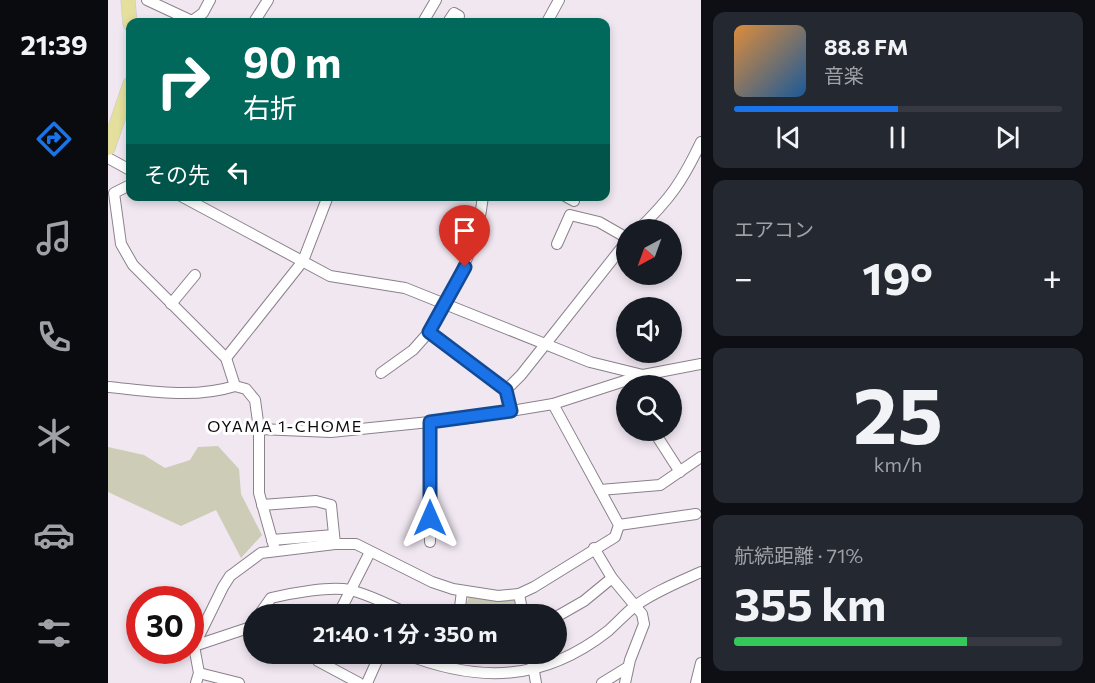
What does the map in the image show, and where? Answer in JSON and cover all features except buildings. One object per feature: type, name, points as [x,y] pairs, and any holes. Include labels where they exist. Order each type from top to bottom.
[{"type":"main road","points":[[128,0],[130,18]]},
{"type":"main road","points":[[108,148],[126,96]]},
{"type":"street","points":[[147,0],[186,18]]},
{"type":"street","points":[[197,18],[203,14],[210,0]]},
{"type":"street","points":[[257,18],[268,0]]},
{"type":"street","points":[[425,18],[436,0]]},
{"type":"street","points":[[548,18],[559,0]]},
{"type":"street","points":[[649,219],[683,181],[700,142]]},
{"type":"street","points":[[108,158],[126,168]]},
{"type":"street","points":[[126,187],[114,193],[122,244],[133,265],[226,358],[235,386]]},
{"type":"street","points":[[190,201],[330,276],[405,288],[608,368],[643,375],[700,364]]},
{"type":"street","points":[[226,358],[303,261],[325,201]]},
{"type":"street","points":[[381,373],[413,351],[429,332],[465,267],[481,217],[483,201]]},
{"type":"street","points":[[556,244],[570,215],[599,222],[616,233]]},
{"type":"street","points":[[506,390],[546,344],[616,254]]},
{"type":"street","points":[[171,304],[195,275]]},
{"type":"street","points":[[429,332],[506,390],[511,411]]},
{"type":"street","points":[[259,429],[306,434],[430,422],[553,404],[616,384]]},
{"type":"street","points":[[108,387],[177,393],[217,392],[235,386],[246,389],[255,400],[259,429],[259,493],[273,545]]},
{"type":"street","points":[[204,627],[230,576],[273,545],[335,539],[356,544],[432,582],[462,591],[498,596],[519,594],[615,537],[619,525],[553,404]]},
{"type":"street","points":[[430,422],[430,542]]},
{"type":"street","points":[[660,441],[680,472]]},
{"type":"street","points":[[600,490],[660,486],[700,457]]},
{"type":"street","points":[[262,506],[316,501],[331,504],[335,539]]},
{"type":"street","points":[[619,525],[696,514]]},
{"type":"street","points":[[594,548],[612,578],[636,605],[644,624],[624,683]]},
{"type":"street","points":[[343,604],[370,552]]},
{"type":"street","points":[[439,664],[460,672],[491,677],[534,670],[574,653],[607,631],[636,605],[700,572]]},
{"type":"street","points":[[567,611],[584,601],[612,578]]},
{"type":"street","points":[[265,604],[279,596],[350,590],[384,604]]},
{"type":"street","points":[[460,604],[462,591]]},
{"type":"street","points":[[519,594],[521,604]]},
{"type":"street","points":[[204,643],[243,630]]},
{"type":"street","points":[[696,683],[700,663]]},
{"type":"street","points":[[324,664],[359,683]]},
{"type":"street","points":[[367,683],[376,664]]},
{"type":"street","points":[[533,664],[536,683]]},
{"type":"street","points":[[602,683],[628,667]]},
{"type":"street","points":[[198,678],[238,683]]},
{"type":"green space","points":[[218,446],[239,469],[241,494],[262,535],[241,558],[216,510],[181,526],[108,492],[108,447],[144,455],[165,468],[190,460],[198,447]]},
{"type":"green space","points":[[469,596],[514,598],[515,604],[466,604]]},
{"type":"district","name":"OYAMA 1-CHOME","points":[[285,425]]},
{"type":"route","points":[[430,518],[430,422],[511,411],[506,390],[429,332],[465,267]]}]
